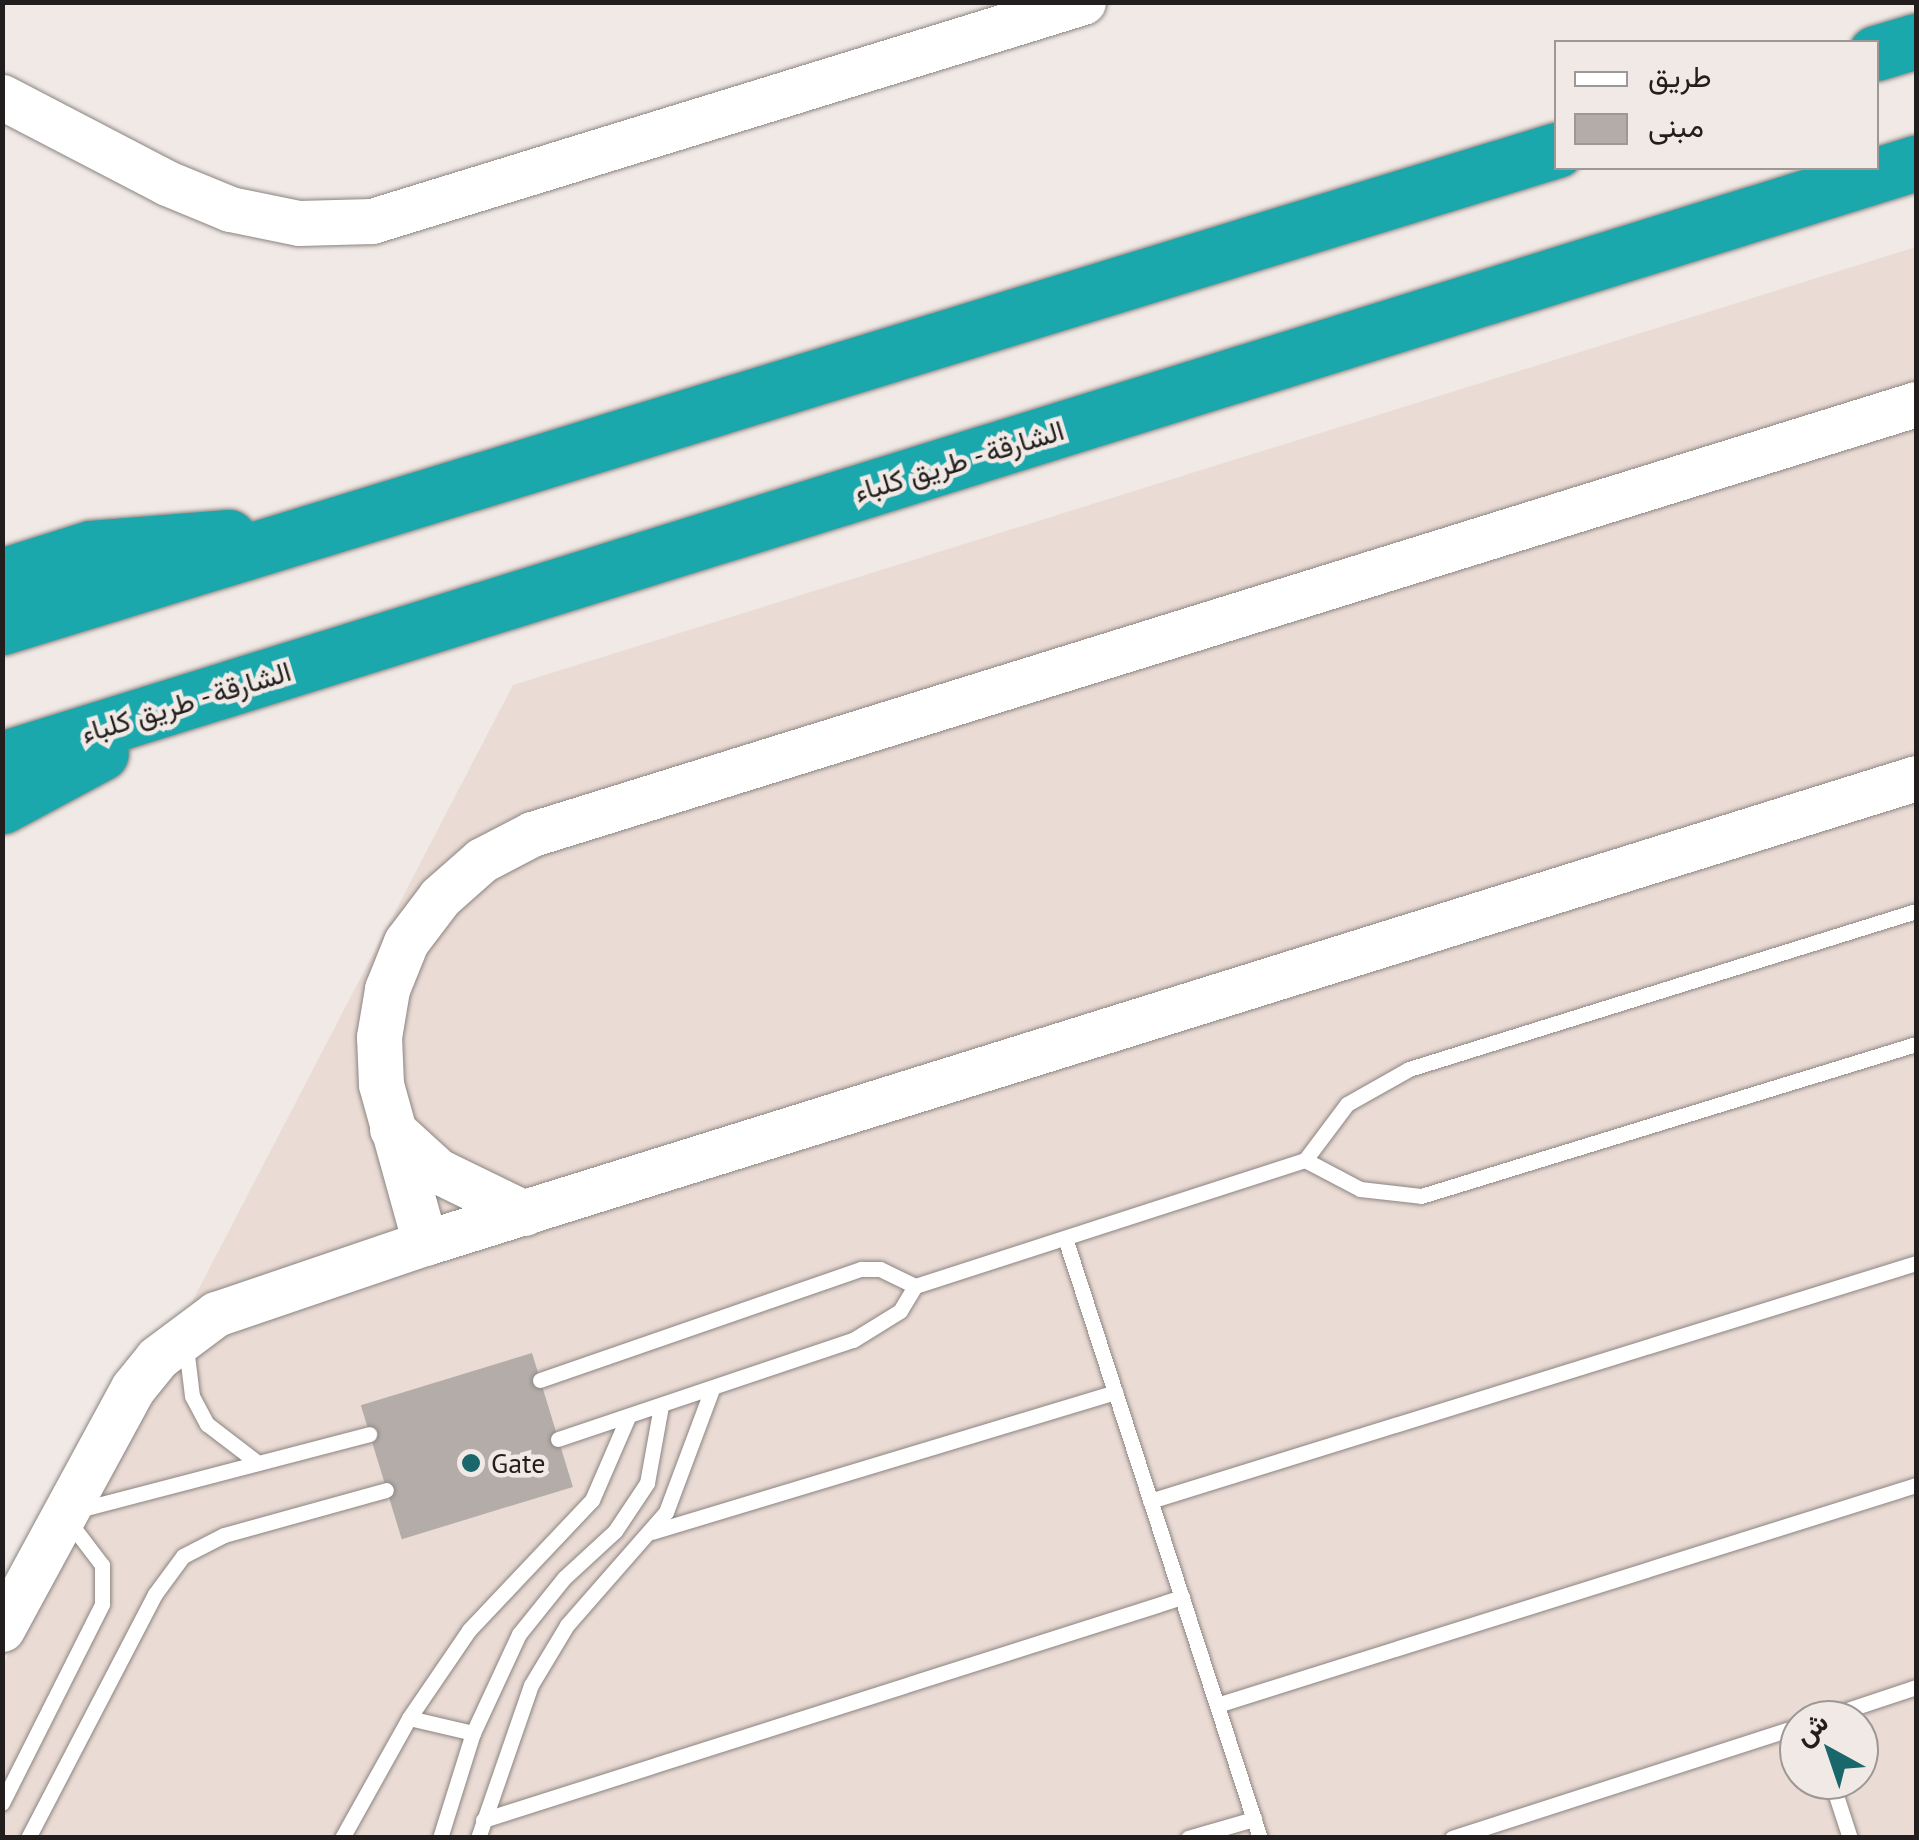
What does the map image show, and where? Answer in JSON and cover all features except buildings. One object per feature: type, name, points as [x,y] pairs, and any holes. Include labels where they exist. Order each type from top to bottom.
[{"type":"highway","points":[[1879,52],[1916,40]]},
{"type":"highway","points":[[2,628],[1554,151]]},
{"type":"highway","name":"الشارقة - طريق كلباء","points":[[2,759],[1916,163]]},
{"type":"highway","points":[[2,576],[91,548],[148,540],[302,533]]},
{"type":"highway","points":[[2,806],[214,693]]},
{"type":"street","points":[[2,97],[167,183],[230,209],[300,223],[372,221],[1083,2]]},
{"type":"street","points":[[425,1243],[392,1128],[379,1037],[387,989],[406,942],[440,897],[482,860],[532,834],[1916,404]]},
{"type":"street","points":[[2,1629],[132,1388],[186,1332],[249,1300],[1916,778]]},
{"type":"street","points":[[392,1128],[438,1171],[524,1213]]},
{"type":"lane","points":[[558,1439],[712,1390],[879,1329],[914,1286],[1306,1160],[1346,1104],[1409,1068],[1916,911]]},
{"type":"lane","points":[[1306,1160],[1360,1189],[1421,1196],[1916,1044]]},
{"type":"lane","points":[[1065,1238],[1260,1838]]},
{"type":"lane","points":[[1150,1502],[1916,1263]]},
{"type":"lane","points":[[540,1380],[861,1269],[880,1269],[914,1286]]},
{"type":"lane","points":[[186,1332],[192,1396],[229,1448],[258,1463]]},
{"type":"lane","points":[[478,1838],[516,1718],[548,1653],[587,1599],[652,1532],[678,1490],[712,1390]]},
{"type":"lane","points":[[652,1532],[1115,1392]]},
{"type":"lane","points":[[440,1838],[473,1733],[540,1605],[633,1508],[647,1484],[661,1406]]},
{"type":"lane","points":[[342,1838],[409,1718],[469,1630],[592,1500],[628,1417]]},
{"type":"lane","points":[[2,1802],[102,1604],[102,1564],[62,1514],[369,1434]]},
{"type":"lane","points":[[1217,1704],[1916,1485]]},
{"type":"lane","points":[[28,1838],[155,1594],[183,1556],[224,1534],[386,1490]]},
{"type":"lane","points":[[483,1820],[1182,1597]]},
{"type":"lane","points":[[1877,1700],[1916,1687]]},
{"type":"lane","points":[[409,1718],[473,1733]]},
{"type":"lane","points":[[1452,1838],[1779,1732]]},
{"type":"lane","points":[[1837,1800],[1850,1838]]},
{"type":"lane","points":[[1188,1838],[1254,1819]]},
{"type":"shaded area","points":[[1916,247],[1916,1837],[3,1837],[2,1667],[513,685]]},
{"type":"place","name":"Gate","points":[[471,1463]]}]
